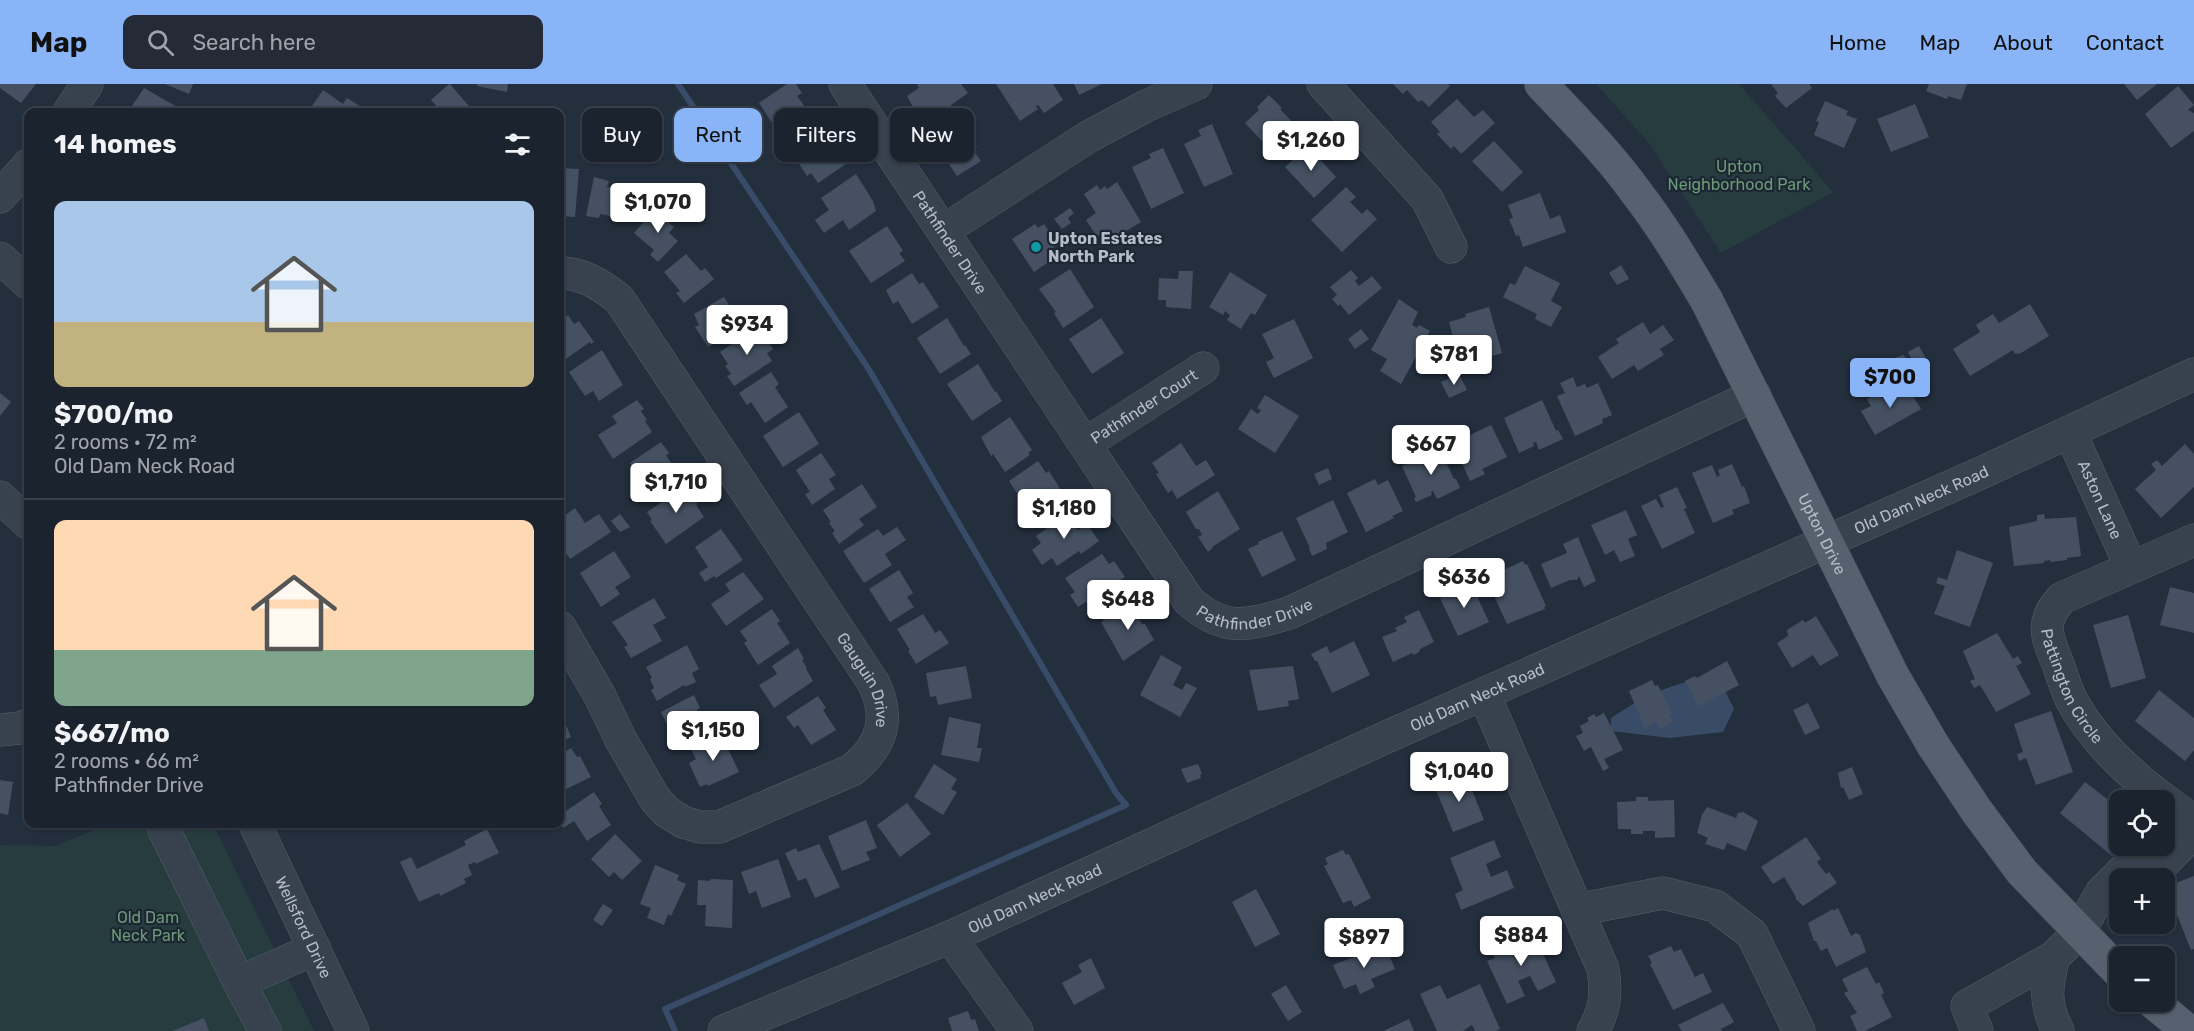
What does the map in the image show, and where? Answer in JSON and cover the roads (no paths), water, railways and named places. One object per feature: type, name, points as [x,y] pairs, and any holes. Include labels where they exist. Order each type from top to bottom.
[{"type":"main road","name":"Upton Drive","points":[[1541,84],[1636,191],[1674,245],[1707,301],[1755,395],[1893,676],[1933,744],[1976,810],[2022,872],[2109,962]]},
{"type":"main road","points":[[2165,1012],[2188,1031]]},
{"type":"street","points":[[72,108],[87,84]]},
{"type":"street","name":"Pathfinder Drive","points":[[845,84],[1189,601],[1203,614],[1220,622],[1239,625],[1260,622],[1289,613],[1755,395]]},
{"type":"street","points":[[943,231],[1088,137],[1146,106],[1196,84]]},
{"type":"street","points":[[1323,84],[1427,199],[1450,247]]},
{"type":"street","points":[[0,197],[24,170]]},
{"type":"street","points":[[0,258],[24,279]]},
{"type":"street","name":"Gauguin Drive","points":[[564,274],[583,277],[602,285],[619,299],[684,396],[880,694],[883,708],[882,725],[876,745],[866,759],[852,770],[718,827],[700,827],[683,822],[667,813],[655,799],[564,634]]},
{"type":"street","name":"Pathfinder Court","points":[[1085,444],[1203,368]]},
{"type":"street","name":"Old Dam Neck Road","points":[[724,1031],[950,937],[2194,374]]},
{"type":"street","name":"Aston Lane","points":[[2070,432],[2131,567]]},
{"type":"street","points":[[0,497],[24,519]]},
{"type":"street","name":"Pattington Circle","points":[[2155,868],[2183,824],[2107,748],[2085,722],[2071,698],[2048,639],[2046,628],[2048,617],[2062,598],[2194,540]]},
{"type":"street","points":[[1484,694],[1602,969],[1606,987],[1605,1002],[1593,1031]]},
{"type":"street","points":[[0,730],[24,725]]},
{"type":"street","name":"Wellsford Drive","points":[[257,828],[353,1031]]},
{"type":"street","points":[[164,830],[265,1031]]},
{"type":"street","points":[[2079,932],[2101,892],[2138,856]]},
{"type":"street","points":[[1577,910],[1663,892],[1716,906],[1752,934],[1799,1031]]},
{"type":"street","points":[[1977,1031],[1967,1006],[2054,957],[2079,932],[2109,914]]},
{"type":"street","points":[[950,937],[1017,1031]]},
{"type":"street","points":[[239,982],[315,949]]},
{"type":"street","points":[[2054,957],[2047,984],[2048,1003],[2049,1013],[2058,1031]]},
{"type":"water","points":[[1706,675],[1722,685],[1734,709],[1723,732],[1670,738],[1611,731],[1611,718],[1647,695]]},
{"type":"waterway","points":[[675,1031],[665,1009],[1126,805],[1116,793],[868,368],[678,84]]},
{"type":"place","name":"Upton Estates North Park","points":[[1036,247]]},
{"type":"park label","name":"Upton Neighborhood Park","points":[[1739,175]]},
{"type":"park label","name":"Old Dam Neck Park","points":[[148,926]]}]
